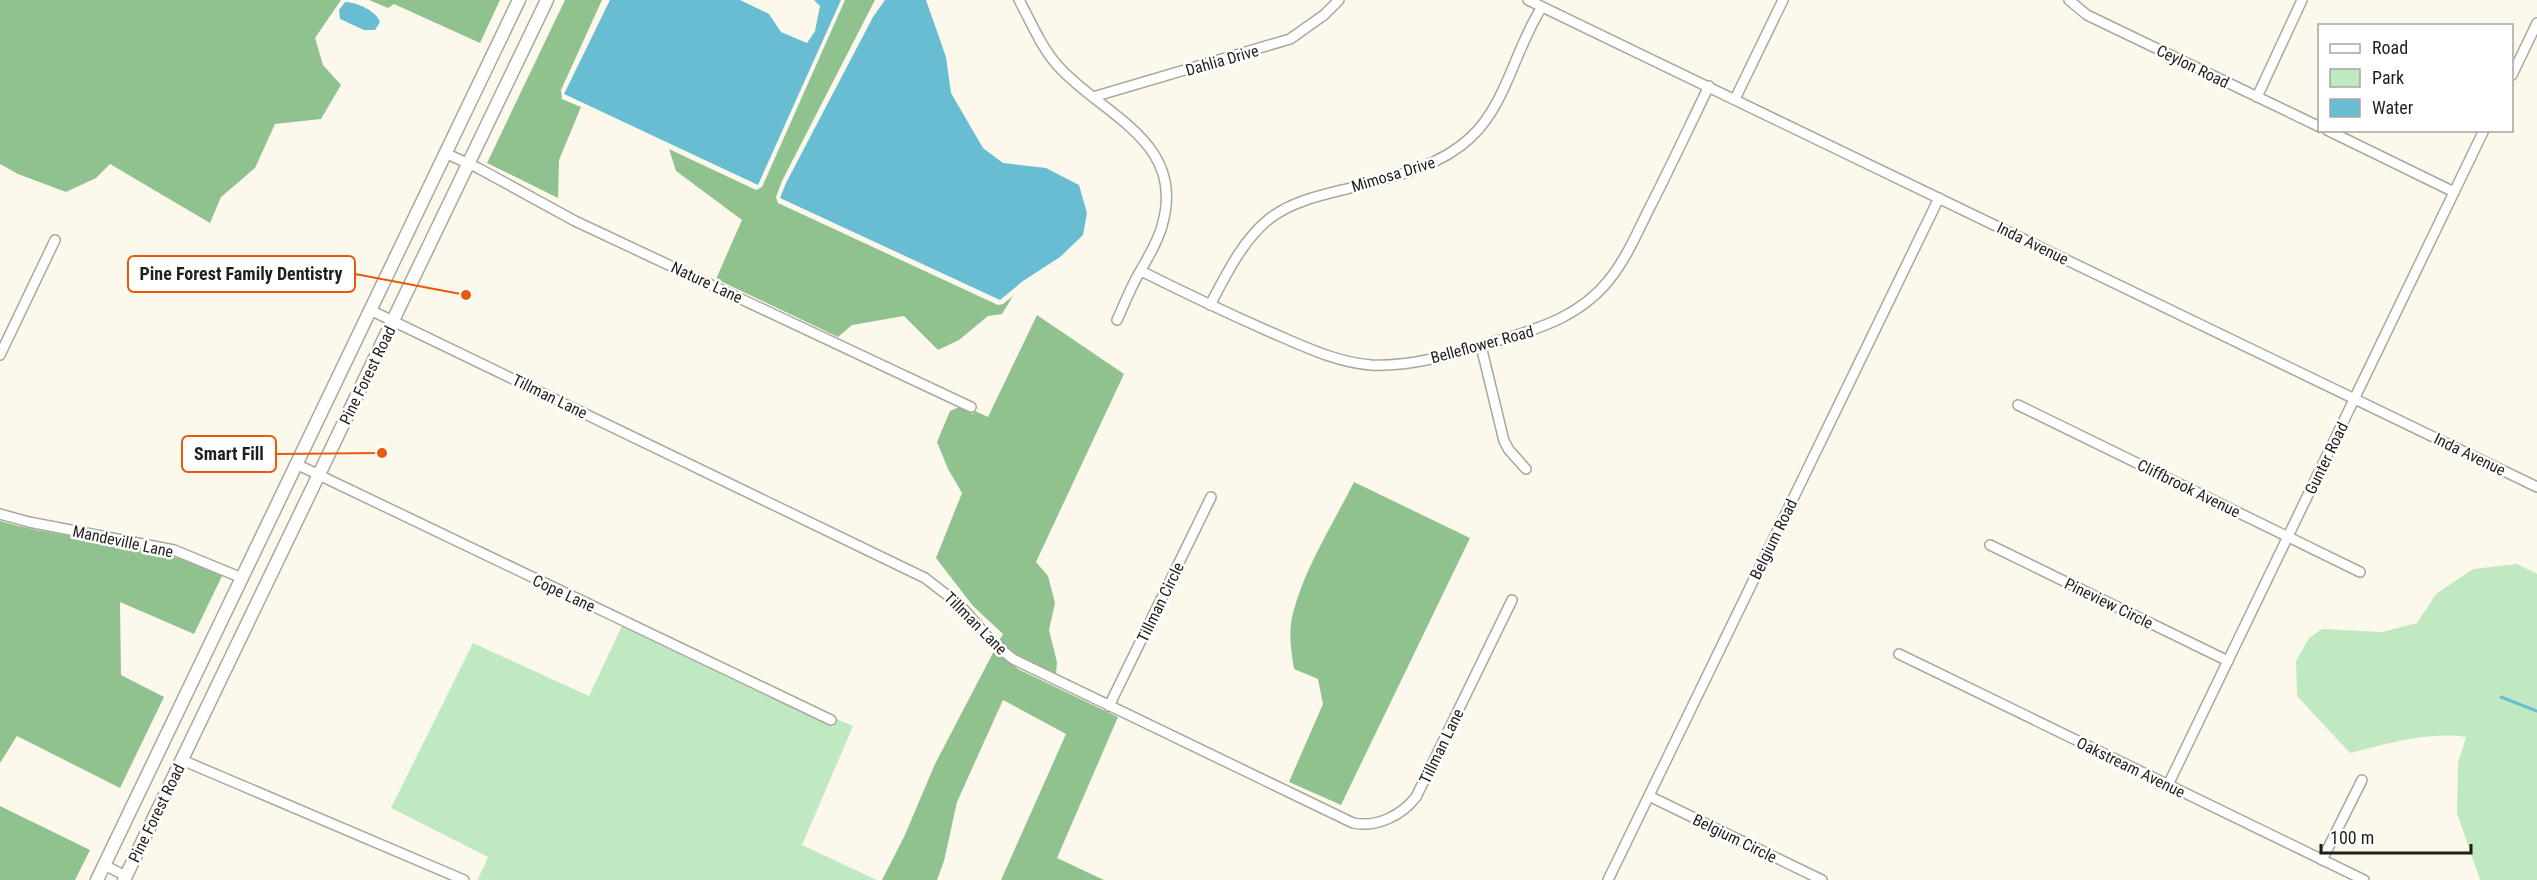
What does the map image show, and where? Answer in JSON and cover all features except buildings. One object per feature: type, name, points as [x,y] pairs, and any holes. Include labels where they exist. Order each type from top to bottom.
[{"type":"main road","name":"Pine Forest Road","points":[[96,880],[519,0]]},
{"type":"main road","name":"Pine Forest Road","points":[[125,878],[547,0]]},
{"type":"street","points":[[1019,0],[1050,56],[1072,80],[1136,130],[1155,156],[1164,180],[1166,204],[1162,227],[1149,259],[1117,320]]},
{"type":"street","name":"Dahlia Drive","points":[[1094,97],[1290,39],[1324,15],[1339,0]]},
{"type":"street","name":"Inda Avenue","points":[[1528,0],[2537,487]]},
{"type":"street","points":[[1735,99],[1783,0]]},
{"type":"street","name":"Ceylon Road","points":[[2069,0],[2087,15],[2318,127]]},
{"type":"street","points":[[2257,97],[2302,0]]},
{"type":"street","name":"Mimosa Drive","points":[[1210,305],[1253,234],[1276,214],[1300,202],[1327,193],[1360,186],[1436,162],[1471,138],[1502,92],[1523,39],[1542,7]]},
{"type":"street","points":[[2513,71],[2537,23]]},
{"type":"street","name":"Belleflower Road","points":[[1141,271],[1210,305],[1320,354],[1357,363],[1385,365],[1420,361],[1481,346],[1552,324],[1583,306],[1605,285],[1632,243],[1709,86]]},
{"type":"street","points":[[2331,132],[2454,192]]},
{"type":"street","name":"Gunter Road","points":[[2168,785],[2483,132]]},
{"type":"street","name":"Nature Lane","points":[[445,153],[575,221],[971,407]]},
{"type":"street","name":"Belgium Road","points":[[1608,880],[1940,198]]},
{"type":"street","points":[[0,355],[55,240]]},
{"type":"street","name":"Tillman Lane","points":[[370,310],[925,578],[960,605],[1005,654],[1353,823],[1365,824],[1388,818],[1405,810],[1416,797],[1512,600]]},
{"type":"street","points":[[1481,346],[1504,441],[1526,469]]},
{"type":"street","name":"Cliffbrook Avenue","points":[[2018,405],[2360,572]]},
{"type":"street","name":"Cope Lane","points":[[296,464],[831,720]]},
{"type":"street","name":"Tillman Circle","points":[[1110,706],[1211,497]]},
{"type":"street","name":"Mandeville Lane","points":[[0,514],[29,522],[174,550],[242,578]]},
{"type":"street","name":"Pineview Circle","points":[[1990,545],[2228,661]]},
{"type":"street","name":"Oakstream Avenue","points":[[1899,654],[2364,880]]},
{"type":"street","points":[[182,760],[465,880]]},
{"type":"street","points":[[2322,860],[2362,780]]},
{"type":"street","name":"Belgium Circle","points":[[1648,796],[1822,880]]},
{"type":"street","points":[[104,865],[125,878]]},
{"type":"green space","points":[[0,0],[341,0],[315,38],[323,65],[341,85],[321,119],[275,124],[255,168],[221,197],[210,223],[110,164],[96,178],[66,192],[18,174],[0,164]]},
{"type":"green space","points":[[369,0],[500,0],[480,43],[394,4],[388,8]]},
{"type":"green space","points":[[565,0],[602,0],[561,90],[562,99],[581,107],[559,160],[558,198],[487,163]]},
{"type":"green space","points":[[845,0],[875,0],[782,181],[776,197],[778,203],[998,305],[1013,296],[1002,314],[988,316],[959,340],[938,350],[904,316],[852,325],[838,337],[716,279],[742,220],[676,171],[669,149],[756,190],[762,187]]},
{"type":"green space","points":[[1037,315],[1124,374],[1036,562],[1048,576],[1055,603],[1049,630],[1057,662],[1056,674],[1016,654],[999,641],[1003,634],[973,606],[936,558],[962,493],[948,469],[937,442],[950,411],[959,407],[973,414],[975,411],[988,417]]},
{"type":"green space","points":[[1354,482],[1470,538],[1341,805],[1289,782],[1323,704],[1318,679],[1294,669],[1290,634],[1291,620],[1305,579]]},
{"type":"green space","points":[[0,521],[36,530],[154,551],[184,560],[222,576],[194,634],[120,602],[121,675],[164,697],[120,788],[17,736],[0,763]]},
{"type":"green space","points":[[2517,564],[2537,574],[2537,880],[2480,880],[2457,813],[2458,763],[2466,737],[2423,737],[2350,753],[2297,696],[2296,661],[2309,638],[2322,629],[2382,632],[2417,623],[2436,594],[2473,569]]},
{"type":"green space","points":[[622,626],[833,727],[837,719],[853,726],[802,845],[877,880],[479,880],[488,857],[391,808],[473,643],[589,696]]},
{"type":"green space","points":[[994,651],[1018,669],[1118,717],[1057,858],[1104,880],[1001,880],[1066,734],[1003,700],[957,802],[944,861],[937,880],[882,880],[904,837],[935,764]]},
{"type":"green space","points":[[0,806],[90,850],[75,880],[0,880]]},
{"type":"water","points":[[610,0],[740,0],[769,14],[781,32],[807,43],[815,31],[820,6],[814,0],[841,0],[758,185],[564,94]]},
{"type":"water","points":[[885,0],[926,0],[946,57],[951,93],[983,148],[1003,163],[1046,168],[1079,185],[1087,213],[1083,235],[1060,257],[1023,281],[1000,300],[780,198],[873,17]]},
{"type":"water","points":[[345,2],[360,5],[375,14],[380,22],[375,30],[364,30],[340,19],[339,10]]},
{"type":"waterway","points":[[2501,697],[2537,711]]},
{"type":"place","name":"Pine Forest Family Dentistry","points":[[466,295]]},
{"type":"place","name":"Smart Fill","points":[[382,453]]}]
